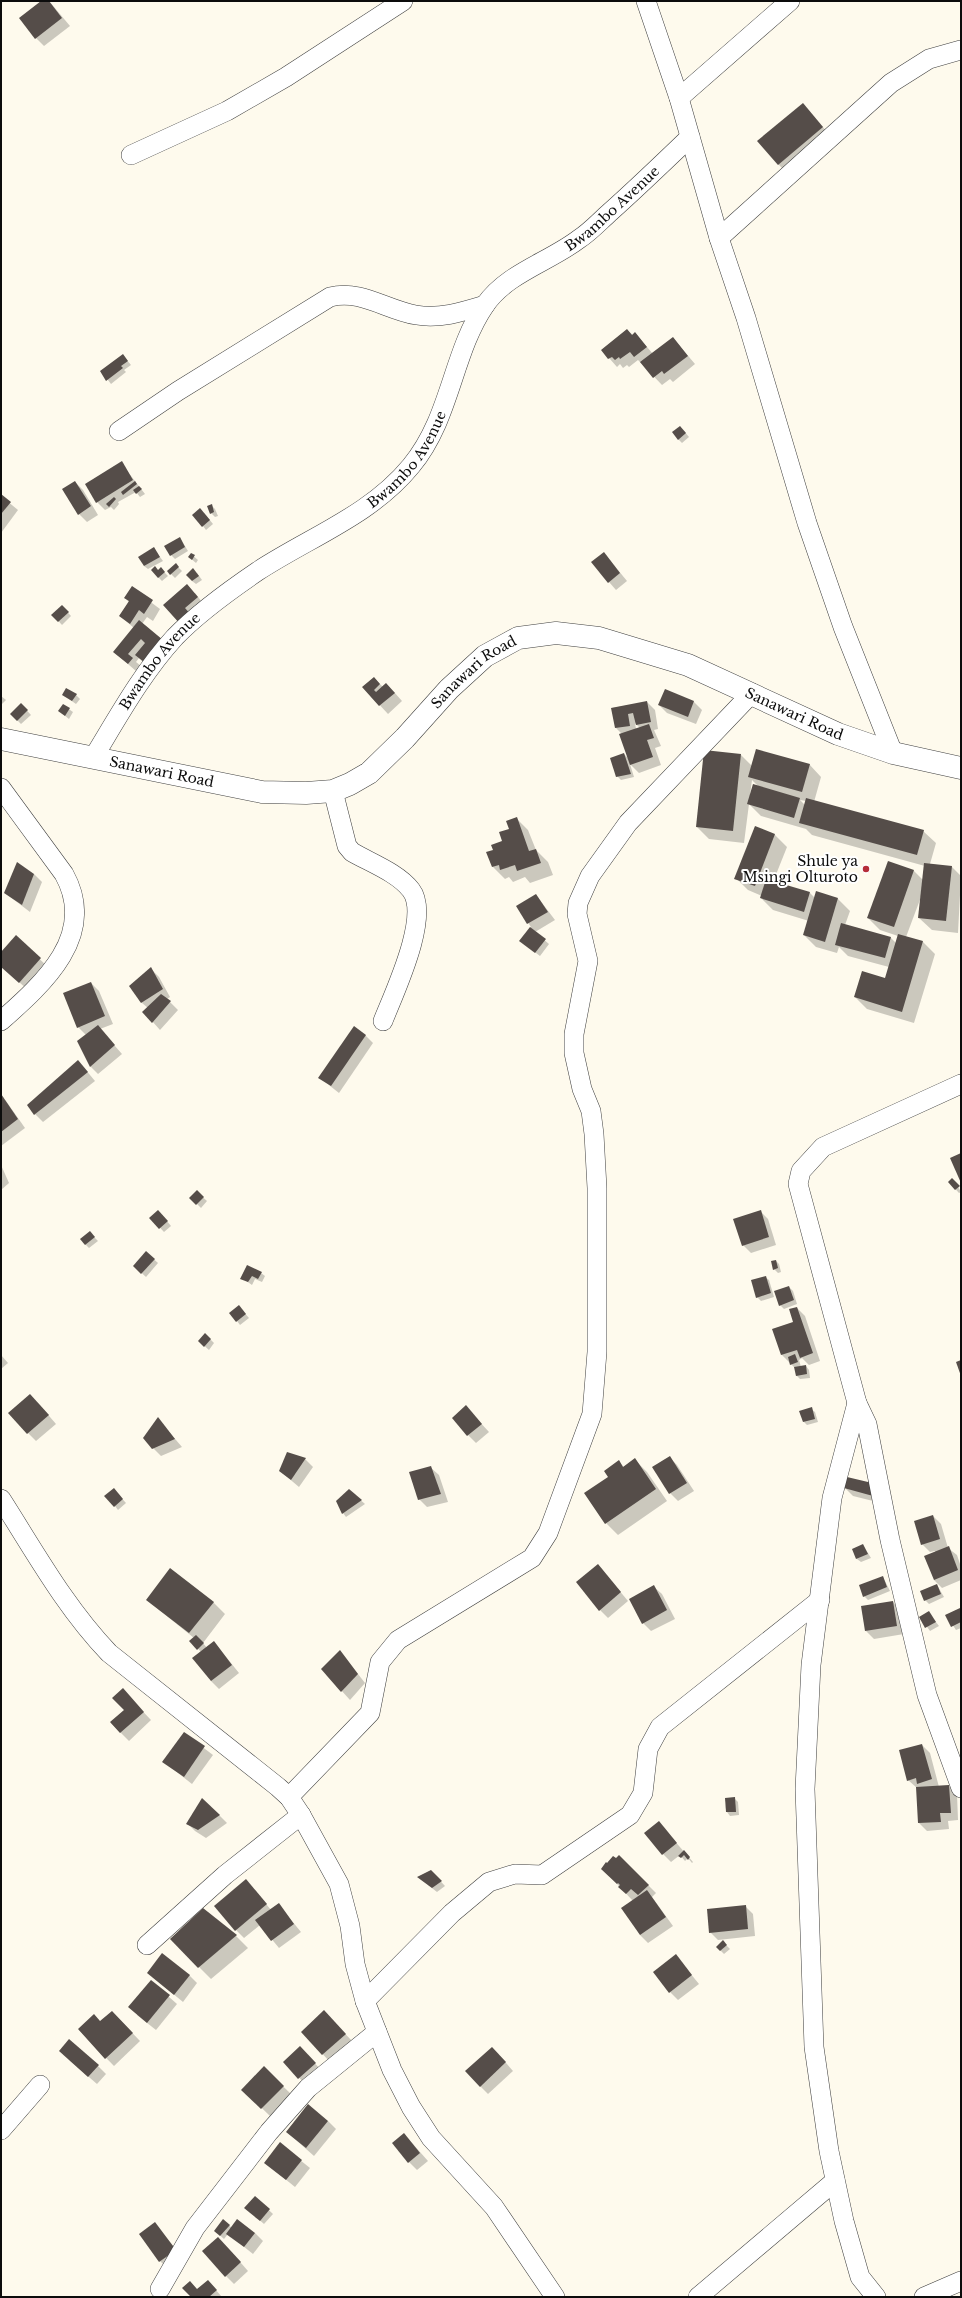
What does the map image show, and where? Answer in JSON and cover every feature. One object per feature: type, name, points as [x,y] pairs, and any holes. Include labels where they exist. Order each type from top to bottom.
[{"type":"street","points":[[131,155],[227,111],[286,77],[403,1]]},
{"type":"street","points":[[646,1],[680,98],[719,238],[746,318],[788,468],[822,570],[893,753]]},
{"type":"street","points":[[680,98],[790,1]]},
{"type":"street","points":[[719,238],[891,83],[929,60],[961,50]]},
{"type":"street","name":"Bwambo Avenue","points":[[93,758],[130,696],[176,637],[212,605],[258,571],[363,510],[412,466],[434,429],[471,334],[485,305],[496,292],[513,278],[580,238],[690,137]]},
{"type":"street","points":[[119,431],[185,386],[330,297],[342,294],[354,295],[415,315],[438,316],[458,314],[485,305]]},
{"type":"street","name":"Sanawari Road","points":[[1,739],[262,792],[306,793],[333,790],[350,784],[369,773],[405,738],[449,689],[485,656],[508,643],[531,635],[556,633],[599,638],[688,665],[752,693],[838,734],[893,753],[961,768]]},
{"type":"street","points":[[289,1797],[370,1713],[376,1672],[385,1654],[398,1640],[532,1558],[548,1533],[592,1414],[598,1352],[598,1188],[594,1134],[591,1111],[582,1089],[574,1053],[574,1034],[588,961],[577,914],[578,902],[590,876],[628,824],[752,693]]},
{"type":"street","points":[[1,788],[64,874],[73,889],[76,908],[75,928],[66,947],[52,969],[36,990],[1,1021]]},
{"type":"street","points":[[333,790],[347,846],[352,852],[402,880],[412,891],[416,903],[417,922],[409,955],[383,1021]]},
{"type":"street","points":[[961,1084],[823,1147],[801,1171],[798,1184],[857,1403],[867,1424],[890,1540],[927,1695],[961,1788]]},
{"type":"street","points":[[857,1403],[832,1498],[812,1665],[805,1789],[814,2047],[835,2181],[860,2277],[871,2293],[876,2297]]},
{"type":"street","points":[[1,1499],[71,1610],[104,1648],[289,1797],[302,1815],[339,1884],[350,1926],[355,1964],[365,2001],[392,2070],[411,2107],[431,2138],[494,2208],[555,2297]]},
{"type":"street","points":[[365,2001],[452,1913],[489,1882],[515,1874],[542,1875],[630,1815],[643,1794],[648,1749],[660,1727],[820,1600]]},
{"type":"street","points":[[146,1945],[225,1875],[302,1815]]},
{"type":"street","points":[[160,2289],[195,2228],[269,2132],[308,2088],[377,2032]]},
{"type":"street","points":[[1,2130],[40,2085]]},
{"type":"street","points":[[698,2297],[835,2181]]},
{"type":"street","points":[[924,2297],[961,2281]]},
{"type":"building","points":[[41,1],[49,1],[62,18],[35,39],[19,18]]},
{"type":"building","points":[[803,103],[823,127],[778,165],[757,141]]},
{"type":"building","points":[[627,329],[632,335],[635,332],[647,347],[634,357],[630,352],[620,359],[619,357],[615,360],[612,357],[608,359],[601,350]]},
{"type":"building","points":[[673,337],[688,356],[664,374],[662,371],[653,378],[640,362]]},
{"type":"building","points":[[123,354],[128,361],[121,366],[123,368],[106,381],[100,371]]},
{"type":"building","points":[[680,426],[686,433],[678,440],[672,432]]},
{"type":"building","points":[[122,461],[133,480],[96,503],[85,484]]},
{"type":"building","points":[[75,481],[91,506],[78,515],[62,489]]},
{"type":"building","points":[[135,481],[137,484],[123,495],[121,492]]},
{"type":"building","points":[[139,486],[142,489],[136,494],[133,490]]},
{"type":"building","points":[[1,494],[11,502],[1,514]]},
{"type":"building","points":[[114,497],[116,499],[109,507],[106,504]]},
{"type":"building","points":[[212,504],[214,512],[210,514],[207,506]]},
{"type":"building","points":[[200,508],[210,520],[202,527],[192,515]]},
{"type":"building","points":[[180,537],[185,547],[170,556],[164,546]]},
{"type":"building","points":[[154,547],[160,557],[144,566],[138,557]]},
{"type":"building","points":[[604,552],[620,573],[608,583],[591,562]]},
{"type":"building","points":[[191,553],[195,555],[192,560],[188,557]]},
{"type":"building","points":[[176,563],[179,567],[170,575],[167,571]]},
{"type":"building","points":[[155,566],[158,570],[161,567],[165,572],[158,578],[151,570]]},
{"type":"building","points":[[193,568],[199,576],[192,581],[186,575]]},
{"type":"building","points":[[187,584],[198,597],[185,608],[192,616],[181,625],[163,605]]},
{"type":"building","points":[[132,586],[153,600],[144,614],[139,610],[130,624],[119,616],[129,601],[124,598]]},
{"type":"building","points":[[62,605],[69,612],[58,622],[51,615]]},
{"type":"building","points":[[139,620],[163,640],[144,662],[135,655],[145,643],[141,639],[128,654],[133,658],[128,664],[113,652]]},
{"type":"building","points":[[374,677],[380,684],[374,690],[376,692],[386,683],[395,693],[379,706],[362,687]]},
{"type":"building","points":[[66,688],[77,694],[72,701],[62,695]]},
{"type":"building","points":[[665,689],[694,701],[688,717],[658,705]]},
{"type":"building","points":[[647,701],[651,722],[636,725],[633,713],[628,714],[630,726],[615,728],[611,708]]},
{"type":"building","points":[[21,703],[28,710],[17,721],[10,714]]},
{"type":"building","points":[[63,704],[70,708],[65,716],[58,711]]},
{"type":"building","points":[[649,724],[654,738],[647,740],[653,757],[630,765],[619,734]]},
{"type":"building","points":[[756,749],[810,764],[802,792],[748,777]]},
{"type":"building","points":[[704,750],[741,754],[733,831],[696,827]]},
{"type":"building","points":[[624,753],[631,774],[616,777],[610,758]]},
{"type":"building","points":[[753,784],[800,798],[794,818],[747,804]]},
{"type":"building","points":[[806,798],[924,830],[917,855],[799,823]]},
{"type":"building","points":[[517,817],[529,851],[536,849],[541,863],[517,871],[515,865],[500,870],[499,865],[492,867],[486,852],[493,850],[491,845],[502,841],[499,832],[509,829],[506,821]]},
{"type":"building","points":[[755,826],[775,834],[755,886],[734,879]]},
{"type":"building","points":[[888,861],[914,870],[894,927],[867,918]]},
{"type":"building","points":[[17,862],[34,874],[22,905],[4,893]]},
{"type":"building","points":[[924,863],[952,866],[946,921],[918,918]]},
{"type":"building","points":[[766,879],[810,892],[804,912],[760,898]]},
{"type":"building","points":[[816,891],[838,898],[825,942],[803,935]]},
{"type":"building","points":[[536,894],[548,912],[527,924],[516,906]]},
{"type":"building","points":[[841,923],[891,937],[885,958],[835,945]]},
{"type":"building","points":[[530,927],[546,939],[535,953],[519,941]]},
{"type":"building","points":[[898,934],[923,941],[902,1012],[854,997],[862,971],[885,978]]},
{"type":"building","points":[[16,935],[41,958],[19,983],[1,967],[1,952]]},
{"type":"building","points":[[151,967],[163,989],[141,1003],[129,986]]},
{"type":"building","points":[[91,982],[105,1016],[77,1028],[63,993]]},
{"type":"building","points":[[161,994],[171,1001],[152,1023],[142,1012]]},
{"type":"building","points":[[98,1025],[115,1045],[90,1067],[77,1041]]},
{"type":"building","points":[[354,1026],[366,1035],[331,1086],[318,1078]]},
{"type":"building","points":[[78,1060],[88,1072],[34,1115],[27,1105]]},
{"type":"building","points":[[1,1094],[18,1119],[1,1132]]},
{"type":"building","points":[[961,1153],[961,1183],[950,1158]]},
{"type":"building","points":[[952,1178],[960,1186],[955,1190],[948,1182]]},
{"type":"building","points":[[197,1190],[204,1197],[196,1205],[189,1198]]},
{"type":"building","points":[[158,1210],[168,1221],[159,1229],[149,1218]]},
{"type":"building","points":[[761,1210],[769,1237],[742,1246],[733,1219]]},
{"type":"building","points":[[90,1231],[95,1237],[85,1245],[80,1239]]},
{"type":"building","points":[[146,1251],[155,1259],[141,1274],[133,1266]]},
{"type":"building","points":[[776,1260],[778,1268],[773,1270],[771,1261]]},
{"type":"building","points":[[247,1265],[262,1272],[258,1279],[252,1276],[248,1282],[240,1279]]},
{"type":"building","points":[[766,1276],[771,1293],[756,1298],[751,1280]]},
{"type":"building","points":[[789,1286],[794,1300],[779,1306],[774,1291]]},
{"type":"building","points":[[239,1305],[246,1314],[236,1322],[229,1313]]},
{"type":"building","points":[[797,1307],[813,1353],[800,1358],[797,1350],[781,1355],[772,1329],[793,1322],[789,1309]]},
{"type":"building","points":[[205,1333],[211,1339],[204,1347],[198,1341]]},
{"type":"building","points":[[795,1354],[798,1362],[790,1365],[788,1357]]},
{"type":"building","points":[[961,1360],[961,1376],[956,1362]]},
{"type":"building","points":[[806,1365],[807,1374],[796,1376],[794,1367]]},
{"type":"building","points":[[30,1394],[49,1415],[27,1434],[8,1413]]},
{"type":"building","points":[[466,1405],[482,1424],[467,1436],[452,1418]]},
{"type":"building","points":[[812,1407],[815,1419],[803,1422],[799,1411]]},
{"type":"building","points":[[158,1417],[175,1439],[152,1449],[143,1438]]},
{"type":"building","points":[[287,1452],[306,1458],[291,1480],[279,1471]]},
{"type":"building","points":[[670,1456],[687,1483],[669,1494],[652,1467]]},
{"type":"building","points":[[635,1458],[656,1489],[605,1524],[584,1493],[608,1477],[604,1471],[619,1460],[623,1467]]},
{"type":"building","points":[[431,1466],[441,1494],[418,1500],[409,1472]]},
{"type":"building","points":[[847,1477],[868,1482],[870,1477],[873,1496],[844,1488]]},
{"type":"building","points":[[114,1488],[123,1499],[114,1507],[104,1496]]},
{"type":"building","points":[[349,1489],[362,1500],[342,1514],[336,1501]]},
{"type":"building","points":[[933,1515],[940,1539],[921,1545],[914,1521]]},
{"type":"building","points":[[863,1544],[868,1554],[856,1559],[852,1549]]},
{"type":"building","points":[[949,1546],[958,1570],[934,1580],[924,1556]]},
{"type":"building","points":[[598,1564],[621,1592],[599,1611],[576,1582]]},
{"type":"building","points":[[170,1568],[214,1602],[189,1633],[146,1600]]},
{"type":"building","points":[[883,1576],[887,1587],[863,1597],[859,1585]]},
{"type":"building","points":[[937,1584],[941,1594],[924,1601],[920,1591]]},
{"type":"building","points":[[654,1585],[667,1610],[642,1624],[629,1599]]},
{"type":"building","points":[[893,1601],[897,1626],[865,1631],[861,1606]]},
{"type":"building","points":[[960,1608],[961,1622],[951,1627],[945,1615]]},
{"type":"building","points":[[929,1611],[936,1622],[925,1628],[919,1617]]},
{"type":"building","points":[[196,1635],[204,1643],[197,1650],[189,1641]]},
{"type":"building","points":[[214,1641],[232,1665],[211,1681],[192,1658]]},
{"type":"building","points":[[340,1650],[358,1674],[341,1692],[321,1669]]},
{"type":"building","points":[[123,1688],[144,1712],[120,1733],[110,1722],[124,1710],[112,1698]]},
{"type":"building","points":[[184,1732],[205,1746],[184,1777],[162,1762]]},
{"type":"building","points":[[922,1744],[932,1779],[917,1784],[916,1778],[907,1781],[899,1750]]},
{"type":"building","points":[[949,1785],[951,1813],[940,1813],[941,1822],[918,1823],[916,1787]]},
{"type":"building","points":[[735,1797],[736,1812],[726,1812],[725,1798]]},
{"type":"building","points":[[202,1798],[220,1815],[198,1830],[186,1824]]},
{"type":"building","points":[[659,1821],[677,1843],[662,1855],[644,1833]]},
{"type":"building","points":[[684,1850],[690,1857],[688,1860],[684,1855],[681,1858],[678,1856]]},
{"type":"building","points":[[619,1855],[649,1885],[638,1895],[631,1889],[626,1894],[618,1887],[620,1885],[618,1883],[617,1884],[601,1869],[613,1856],[616,1858]]},
{"type":"building","points":[[431,1870],[442,1881],[432,1888],[417,1877]]},
{"type":"building","points":[[246,1879],[267,1904],[235,1931],[214,1906]]},
{"type":"building","points":[[647,1890],[666,1917],[640,1935],[621,1908]]},
{"type":"building","points":[[279,1903],[294,1924],[271,1941],[255,1920]]},
{"type":"building","points":[[746,1905],[748,1929],[709,1933],[707,1909]]},
{"type":"building","points":[[203,1908],[237,1935],[198,1968],[170,1939]]},
{"type":"building","points":[[723,1940],[727,1945],[720,1951],[716,1947]]},
{"type":"building","points":[[162,1953],[190,1975],[174,1995],[147,1973]]},
{"type":"building","points":[[676,1954],[692,1975],[669,1993],[653,1972]]},
{"type":"building","points":[[151,1980],[170,1995],[147,2023],[128,2007]]},
{"type":"building","points":[[324,2010],[346,2034],[322,2055],[301,2032]]},
{"type":"building","points":[[112,2011],[133,2033],[105,2059],[78,2029],[94,2014],[100,2021]]},
{"type":"building","points":[[69,2039],[99,2065],[88,2077],[59,2051]]},
{"type":"building","points":[[300,2046],[316,2063],[298,2079],[283,2062]]},
{"type":"building","points":[[492,2047],[506,2062],[480,2087],[465,2071]]},
{"type":"building","points":[[264,2066],[284,2086],[261,2109],[241,2090]]},
{"type":"building","points":[[308,2104],[328,2121],[306,2148],[286,2132]]},
{"type":"building","points":[[404,2133],[420,2153],[408,2163],[392,2143]]},
{"type":"building","points":[[280,2142],[302,2160],[286,2180],[264,2163]]},
{"type":"building","points":[[255,2196],[270,2209],[260,2221],[244,2208]]},
{"type":"building","points":[[223,2219],[230,2225],[220,2236],[214,2231]]},
{"type":"building","points":[[237,2219],[255,2233],[244,2247],[226,2234]]},
{"type":"building","points":[[155,2222],[176,2250],[159,2262],[139,2234]]},
{"type":"building","points":[[218,2237],[241,2262],[225,2277],[202,2251]]},
{"type":"building","points":[[208,2280],[217,2290],[209,2297],[191,2297],[182,2288],[190,2281],[197,2289]]},
{"type":"place","name":"Shule ya Msingi Olturoto","points":[[866,869]]}]
